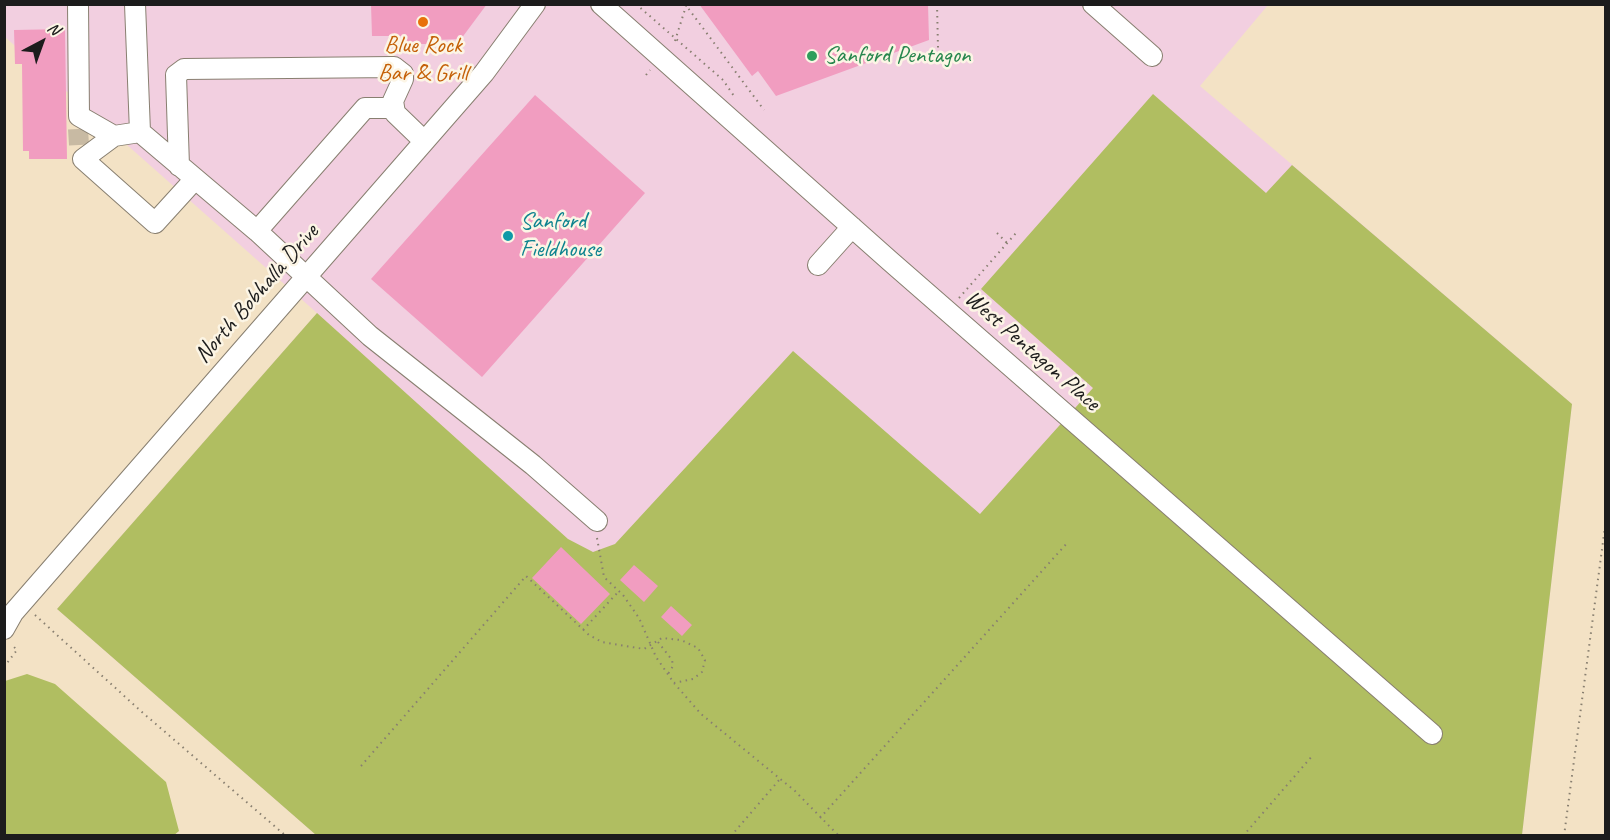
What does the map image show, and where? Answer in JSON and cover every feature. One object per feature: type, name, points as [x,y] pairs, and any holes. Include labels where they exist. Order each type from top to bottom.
[{"type":"street","points":[[78,4],[80,137],[155,223],[195,179]]},
{"type":"street","points":[[135,4],[140,132],[285,255],[306,278],[370,336],[532,465],[597,521]]},
{"type":"street","name":"North Bobhalla Drive","points":[[11,620],[484,73],[535,4]]},
{"type":"street","name":"West Pentagon Place","points":[[601,4],[852,227],[1432,734]]},
{"type":"street","points":[[1093,4],[1152,56]]},
{"type":"street","points":[[179,166],[176,75],[184,69],[394,67],[403,74],[404,79],[394,96],[395,113],[424,141]]},
{"type":"street","points":[[257,231],[365,108],[393,108]]},
{"type":"street","points":[[80,137],[114,136],[140,132]]},
{"type":"street","points":[[80,137],[114,136]]},
{"type":"street","points":[[818,265],[852,227]]},
{"type":"path","points":[[636,4],[723,80],[734,96]]},
{"type":"path","points":[[937,4],[938,48]]},
{"type":"path","points":[[676,41],[685,5]]},
{"type":"path","points":[[685,5],[764,110]]},
{"type":"path","points":[[646,75],[652,68]]},
{"type":"path","points":[[958,298],[1016,233]]},
{"type":"path","points":[[997,234],[1007,243]]},
{"type":"path","points":[[1564,836],[1605,519]]},
{"type":"path","points":[[597,521],[604,577],[619,591],[639,618],[652,647],[674,683],[701,714],[780,779],[838,836]]},
{"type":"path","points":[[820,818],[1068,542]]},
{"type":"path","points":[[361,765],[526,576],[589,635],[612,645],[644,649],[652,647],[662,638],[692,644],[698,648],[705,660],[702,672],[697,677],[674,683]]},
{"type":"path","points":[[583,630],[619,591]]},
{"type":"path","points":[[4,667],[17,650],[11,620]]},
{"type":"path","points":[[11,620],[143,713],[286,836]]},
{"type":"path","points":[[658,642],[672,660],[673,666],[668,674]]},
{"type":"path","points":[[1243,836],[1313,755]]},
{"type":"path","points":[[731,836],[780,779]]},
{"type":"shaded area","points":[[5,4],[1268,5],[1200,86],[1572,404],[1522,835],[316,835],[57,609],[317,313],[5,37]]},
{"type":"green space","points":[[1153,94],[1266,193],[1292,165],[1572,404],[1522,835],[316,835],[57,609],[317,313],[568,539],[593,552],[615,544],[793,351],[980,514],[1093,388],[981,289]]},
{"type":"green space","points":[[27,674],[55,684],[166,782],[179,831],[173,836],[5,835],[5,681]]},
{"type":"building","name":"Blue Rock Bar & Grill","points":[[371,4],[487,4],[461,39],[435,40],[435,44],[406,44],[405,36],[372,36]]},
{"type":"building","name":"Sanford Pentagon","points":[[699,4],[928,4],[929,40],[776,96],[758,71],[752,76]]},
{"type":"building","points":[[65,29],[67,159],[29,159],[29,151],[23,151],[22,64],[15,64],[14,30]]},
{"type":"building","name":"Sanford Fieldhouse","points":[[535,95],[645,193],[482,377],[371,279]]},
{"type":"building","points":[[561,547],[610,594],[581,624],[532,578]]},
{"type":"building","points":[[634,565],[658,586],[644,602],[620,580]]},
{"type":"building","points":[[671,606],[692,625],[682,636],[661,617]]},
{"type":"tunnel","points":[[78,129],[79,145]]},
{"type":"place","name":"Blue Rock Bar & Grill","points":[[423,22]]},
{"type":"place","name":"Sanford Pentagon","points":[[812,56]]},
{"type":"place","name":"Sanford Fieldhouse","points":[[508,236]]}]
